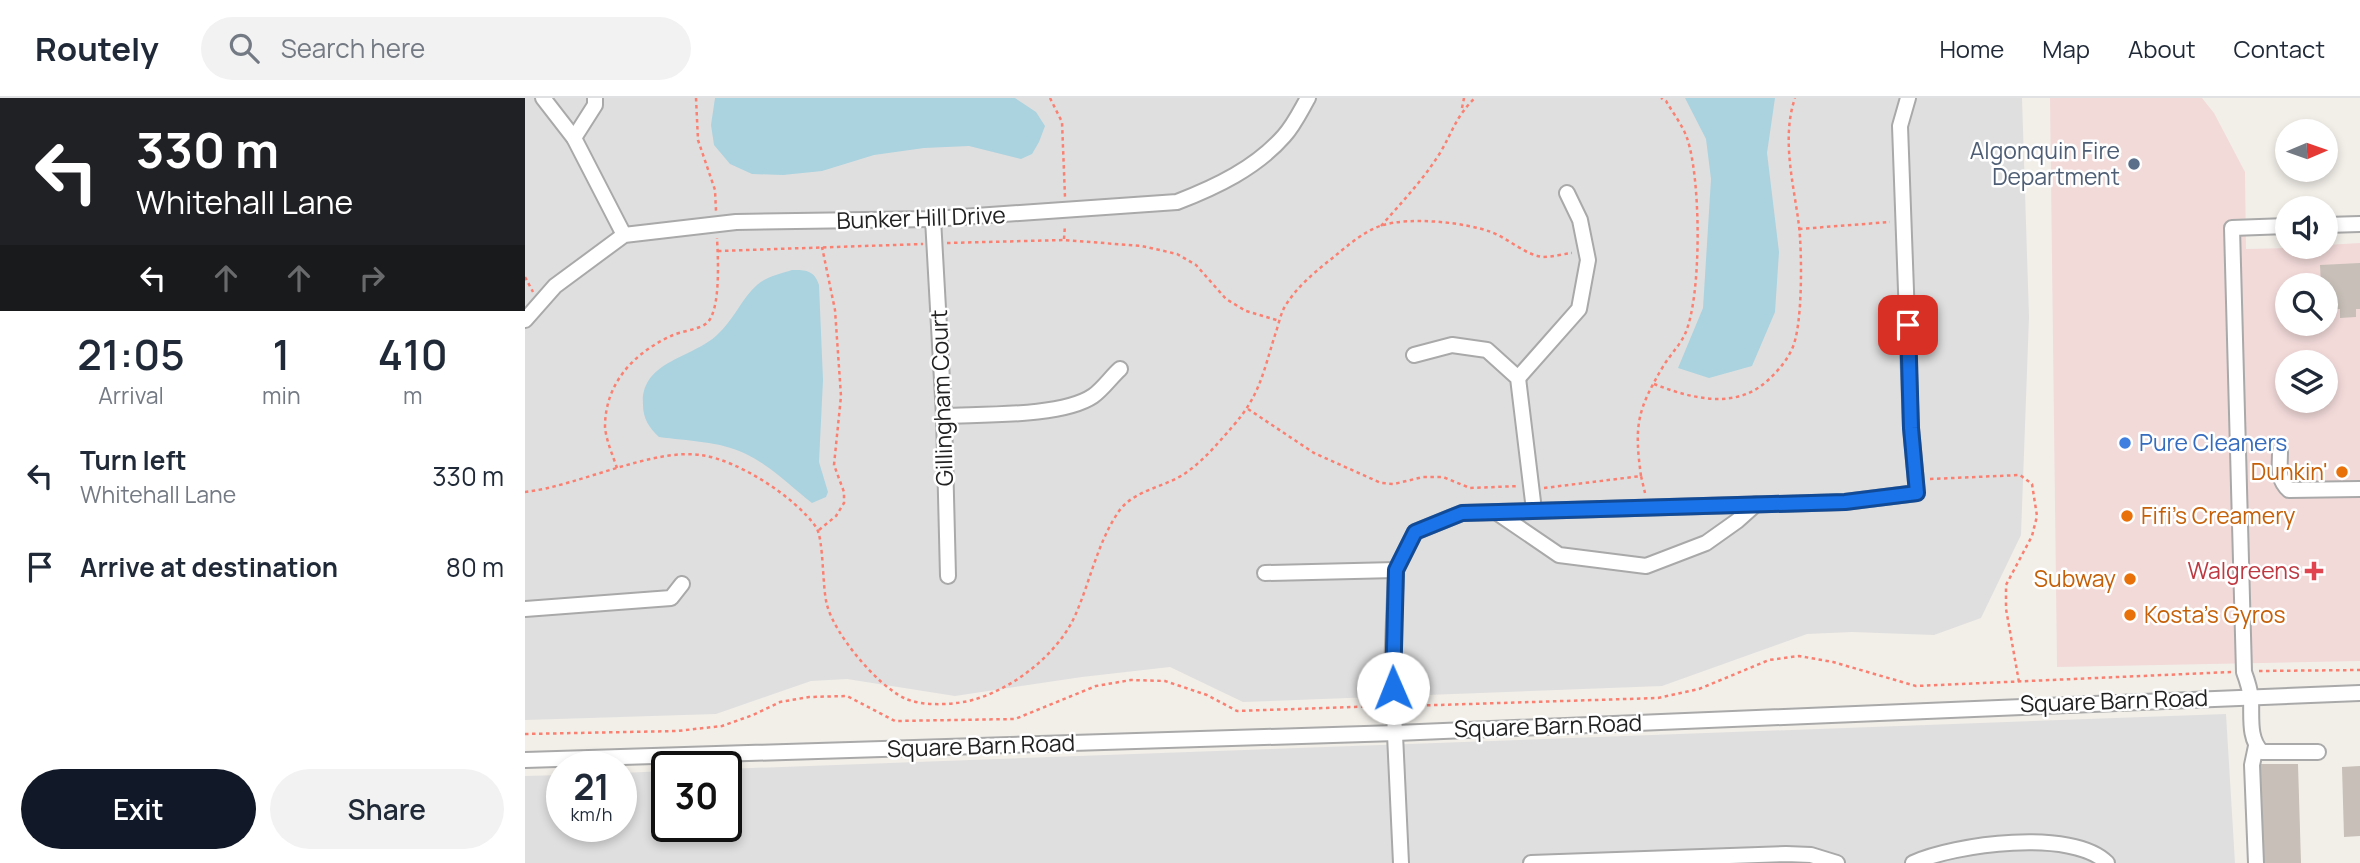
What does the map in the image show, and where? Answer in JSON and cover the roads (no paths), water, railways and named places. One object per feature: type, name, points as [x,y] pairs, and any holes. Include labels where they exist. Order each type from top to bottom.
[{"type":"street","points":[[544,98],[574,138],[624,235]]},
{"type":"street","points":[[574,138],[595,105],[595,98]]},
{"type":"street","name":"Bunker Hill Drive","points":[[525,320],[555,286],[624,235],[716,223],[933,219],[1177,202],[1237,175],[1265,155],[1286,135],[1308,98]]},
{"type":"street","points":[[1401,863],[1392,670],[1396,570],[1415,532],[1462,513],[1845,502],[1917,493],[1911,428],[1901,125],[1907,98]]},
{"type":"street","points":[[1518,378],[1579,310],[1588,260],[1580,220],[1567,193]]},
{"type":"street","name":"Gillingham Court","points":[[933,219],[944,416],[949,576]]},
{"type":"street","points":[[2338,225],[2360,224]]},
{"type":"street","points":[[2256,863],[2252,765],[2256,746],[2252,727],[2251,695],[2244,671],[2232,228],[2275,226]]},
{"type":"street","points":[[1414,355],[1452,345],[1487,350],[1518,378],[1534,510]]},
{"type":"street","points":[[944,416],[1067,407],[1093,396],[1120,369]]},
{"type":"street","points":[[2280,452],[2280,478],[2289,490],[2360,489]]},
{"type":"street","points":[[1496,512],[1559,555],[1646,566],[1706,543],[1756,504]]},
{"type":"street","points":[[1265,573],[1396,570]]},
{"type":"street","points":[[525,609],[671,598],[682,583]]},
{"type":"street","name":"Square Barn Road","points":[[525,760],[1396,733],[2360,692]]},
{"type":"street","points":[[2256,746],[2262,752],[2318,752]]},
{"type":"street","points":[[1913,863],[1955,849],[2052,843],[2090,850],[2107,863]]},
{"type":"street","points":[[1531,863],[1786,854],[1811,855],[1837,863]]},
{"type":"water","points":[[715,98],[1015,98],[1036,112],[1045,126],[1032,154],[1021,159],[969,146],[924,148],[874,155],[822,171],[783,175],[752,174],[730,164],[714,145],[711,125]]},
{"type":"water","points":[[1685,98],[1775,98],[1767,153],[1779,252],[1775,312],[1752,366],[1709,378],[1678,368],[1703,308],[1711,179],[1706,139]]},
{"type":"water","points":[[792,270],[809,272],[815,276],[819,285],[823,380],[819,462],[828,492],[826,497],[812,503],[773,471],[746,454],[714,444],[659,437],[647,422],[643,410],[644,390],[659,370],[717,335],[761,282]]},
{"type":"place","name":"Algonquin Fire Department","points":[[2134,164]]},
{"type":"place","name":"Pure Cleaners","points":[[2125,443]]},
{"type":"place","name":"Dunkin'","points":[[2342,472]]},
{"type":"place","name":"Fifi's Creamery","points":[[2127,516]]},
{"type":"place","name":"Walgreens","points":[[2314,571]]},
{"type":"place","name":"Subway","points":[[2130,579]]},
{"type":"place","name":"Kosta's Gyros","points":[[2130,615]]}]
